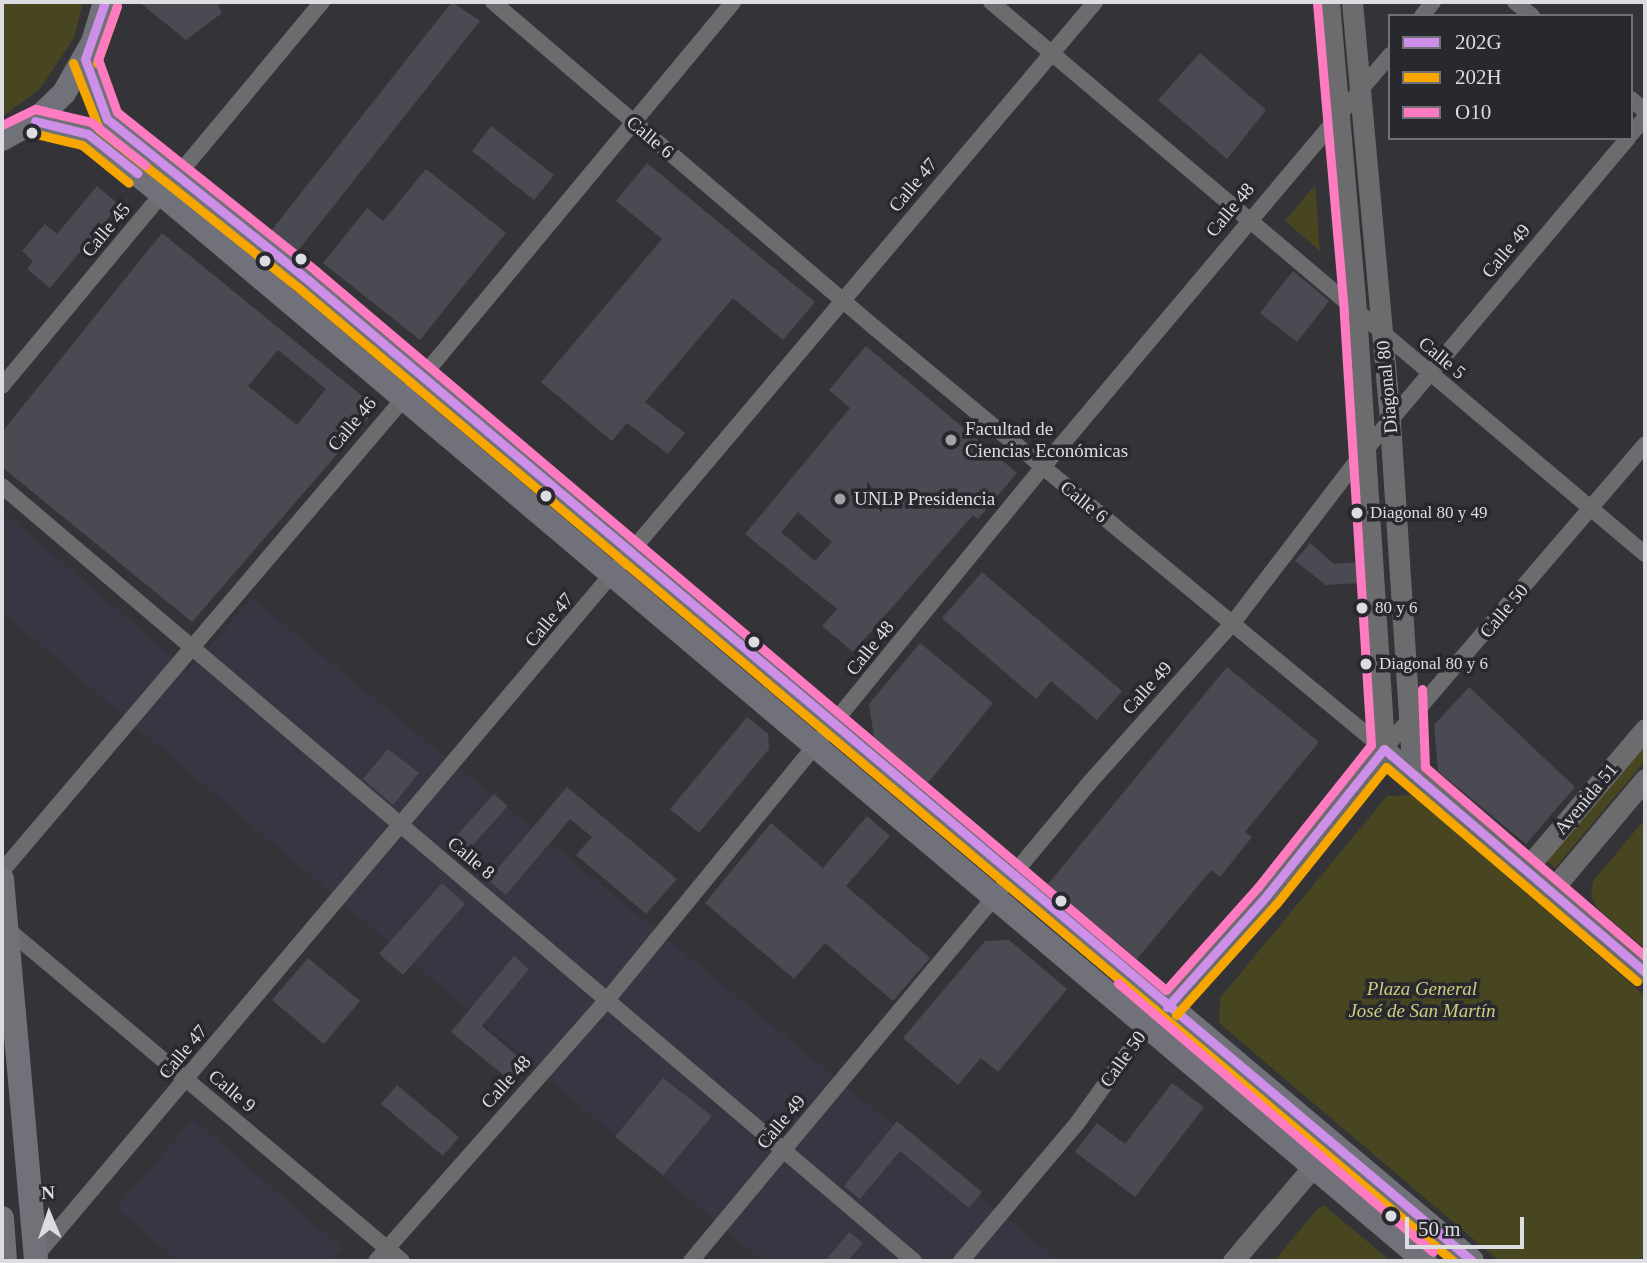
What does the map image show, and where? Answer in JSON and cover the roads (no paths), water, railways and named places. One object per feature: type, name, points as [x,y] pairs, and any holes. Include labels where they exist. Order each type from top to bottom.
[{"type":"main road","points":[[2,139],[35,121],[64,93],[85,59],[105,2]]},
{"type":"main road","name":"Diagonal 80","points":[[1329,2],[1356,311],[1362,454],[1384,749]]},
{"type":"main road","name":"Diagonal 80","points":[[1352,2],[1390,422],[1413,772]]},
{"type":"main road","points":[[85,59],[107,119],[171,186],[403,396],[999,897],[1311,1169],[1424,1261]]},
{"type":"main road","points":[[35,121],[88,134],[171,186],[422,377],[1016,876],[1167,1007],[1472,1261]]},
{"type":"main road","name":"Avenida 51","points":[[1526,869],[1645,729]]},
{"type":"main road","name":"Calle 6","points":[[1384,749],[1645,972]]},
{"type":"main road","name":"Calle 50","points":[[1148,1025],[1267,895],[1384,749]]},
{"type":"main road","name":"Avenida 51","points":[[1551,891],[1645,779]]},
{"type":"main road","points":[[2,880],[35,1259]]},
{"type":"main road","points":[[1233,1261],[1311,1169]]},
{"type":"main road","points":[[2,1218],[5,1261]]},
{"type":"street","name":"Calle 45","points":[[2,386],[322,2]]},
{"type":"street","name":"Calle 6","points":[[493,2],[1042,468],[1384,749]]},
{"type":"street","name":"Calle 46","points":[[2,871],[403,396],[422,377],[733,2]]},
{"type":"street","name":"Calle 5","points":[[991,2],[1382,335],[1645,554]]},
{"type":"street","name":"Calle 47","points":[[35,1259],[1095,2]]},
{"type":"street","points":[[1515,2],[1530,14]]},
{"type":"street","name":"Calle 48","points":[[376,1261],[607,1000],[819,746],[1042,468],[1248,220],[1388,57]]},
{"type":"street","name":"Calle 49","points":[[1633,132],[1645,118]]},
{"type":"street","name":"Calle 49","points":[[691,1261],[999,897],[1091,781],[1232,624],[1362,454],[1627,140]]},
{"type":"street","name":"Calle 50","points":[[1384,749],[1645,445]]},
{"type":"street","name":"Calle 8","points":[[2,486],[914,1261]]},
{"type":"street","name":"Calle 9","points":[[4,927],[402,1261]]},
{"type":"street","name":"Calle 50","points":[[961,1261],[1078,1122],[1148,1025]]},
{"type":"place","name":"Facultad de Ciencias Económicas","points":[[951,440]]},
{"type":"place","name":"UNLP Presidencia","points":[[840,499]]},
{"type":"place","name":"Diagonal 80 y 49","points":[[1357,513]]},
{"type":"place","name":"80 y 6","points":[[1362,608]]},
{"type":"place","name":"Diagonal 80 y 6","points":[[1366,664]]},
{"type":"park label","name":"Plaza General José de San Martín","points":[[1422,1000]]}]
